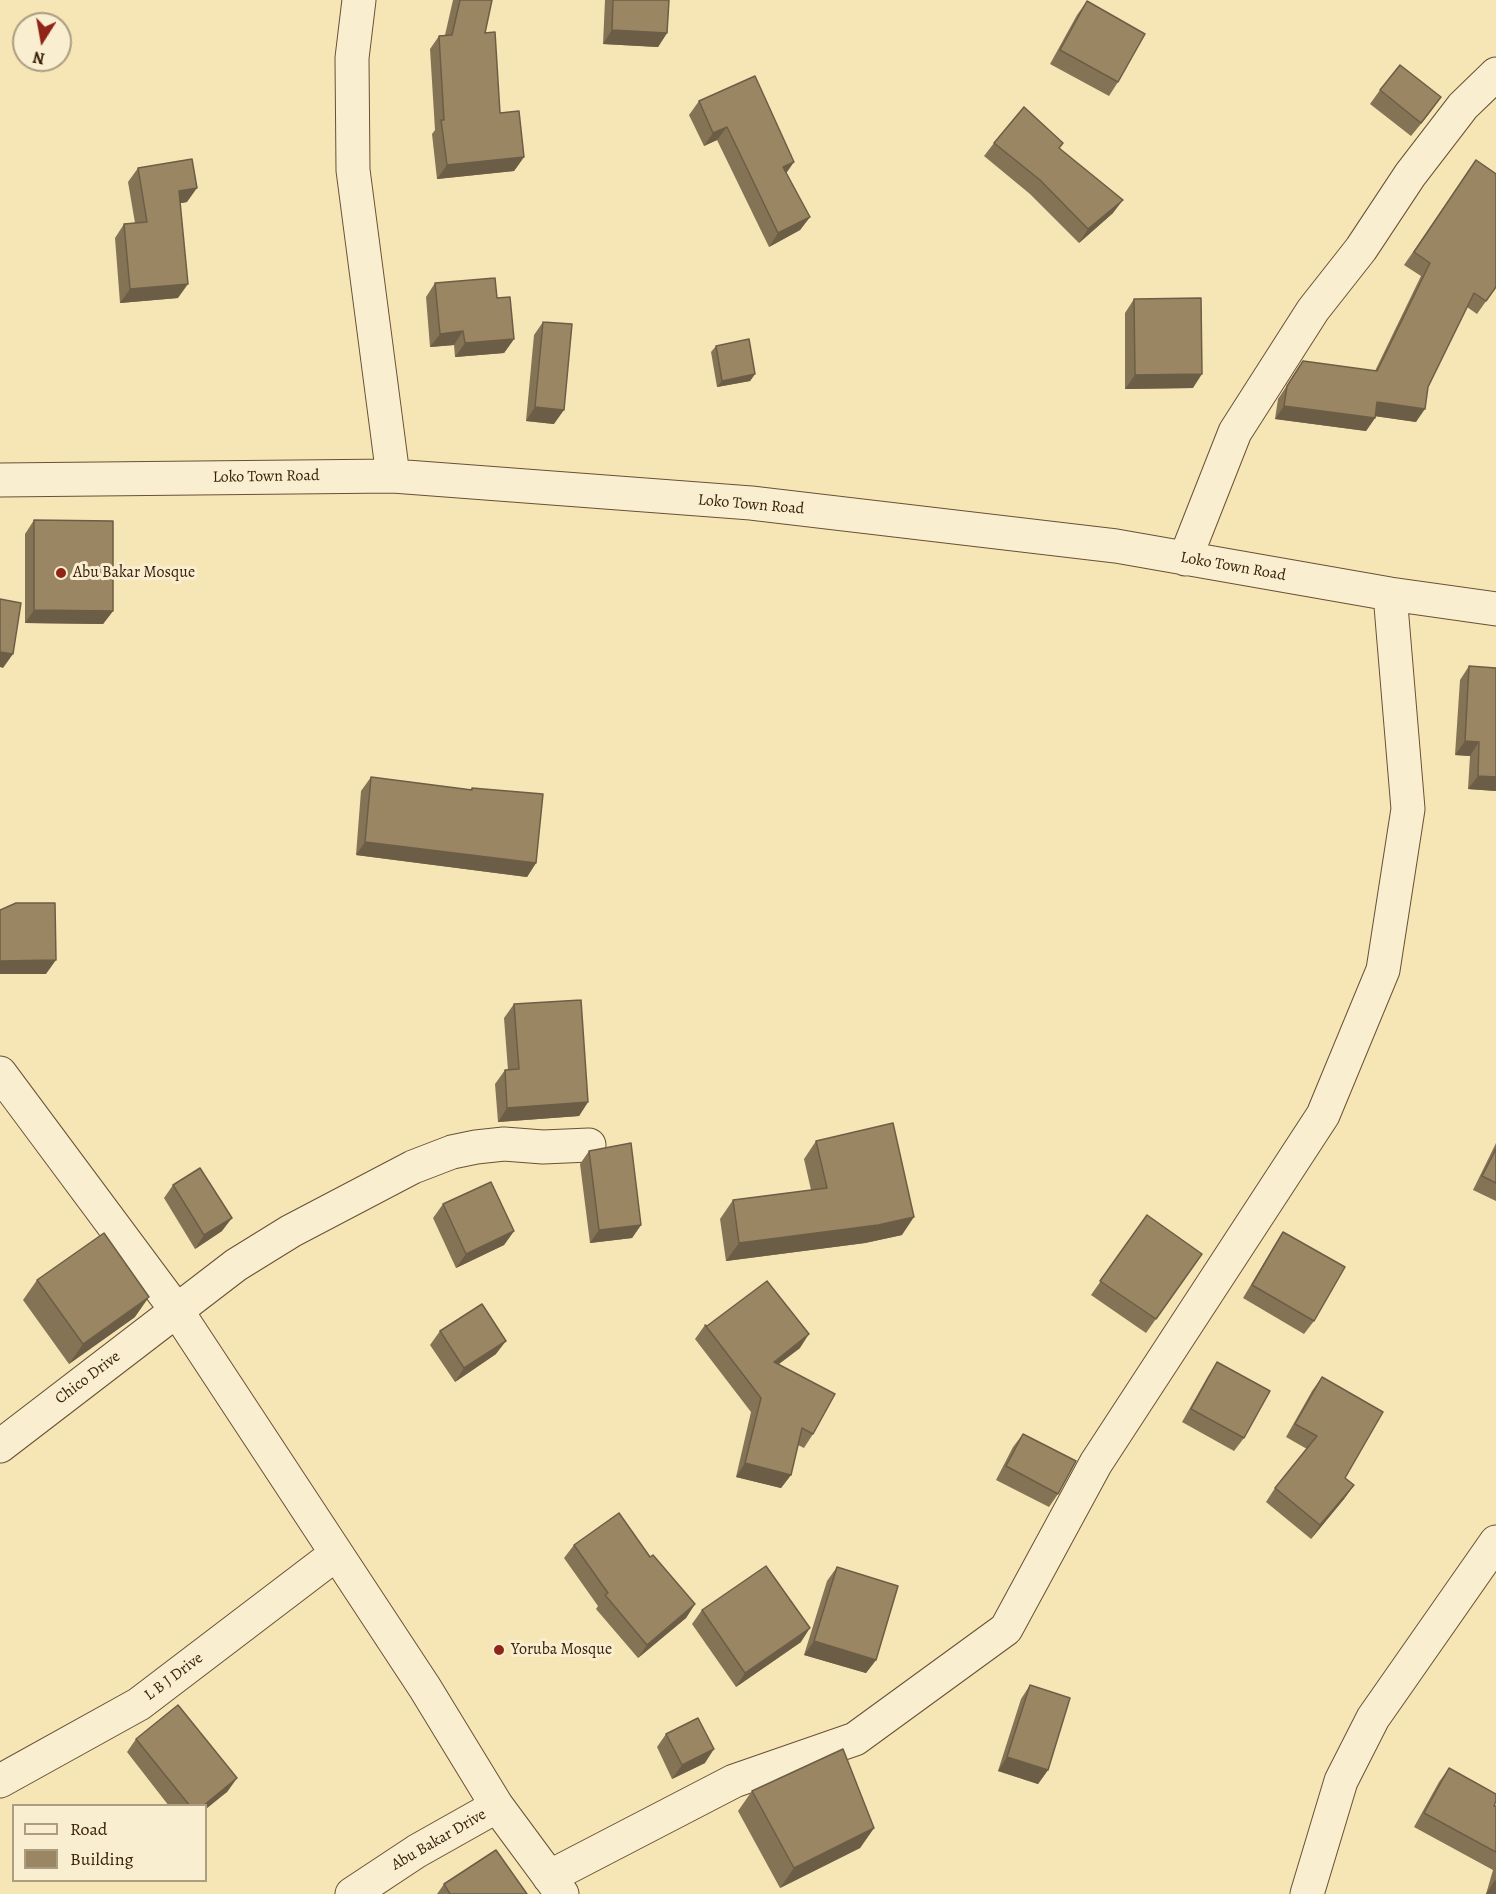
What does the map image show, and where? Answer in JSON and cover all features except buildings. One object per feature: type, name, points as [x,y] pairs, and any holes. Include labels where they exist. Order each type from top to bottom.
[{"type":"street","points":[[359,0],[352,58],[353,170],[393,476]]},
{"type":"street","points":[[1185,559],[1235,432],[1301,329],[1361,249],[1423,158],[1463,106],[1496,74]]},
{"type":"street","name":"Loko Town Road","points":[[0,480],[393,476],[751,504],[1116,546],[1390,594],[1496,609]]},
{"type":"street","points":[[0,1073],[177,1311],[425,1688],[497,1806],[556,1886],[734,1781],[855,1739],[1006,1629],[1096,1462],[1323,1115],[1383,970],[1408,809],[1390,594]]},
{"type":"street","name":"Chico Drive","points":[[0,1446],[236,1265],[291,1231],[413,1167],[452,1152],[476,1147],[504,1144],[589,1145]]},
{"type":"street","points":[[1307,1894],[1341,1781],[1373,1718],[1496,1542]]},
{"type":"street","name":"L B J Drive","points":[[0,1781],[139,1704],[336,1554]]},
{"type":"street","name":"Abu Bakar Drive","points":[[352,1894],[417,1851],[497,1806]]},
{"type":"place","name":"Abu Bakar Mosque","points":[[61,573]]},
{"type":"place","name":"Yoruba Mosque","points":[[499,1650]]}]
